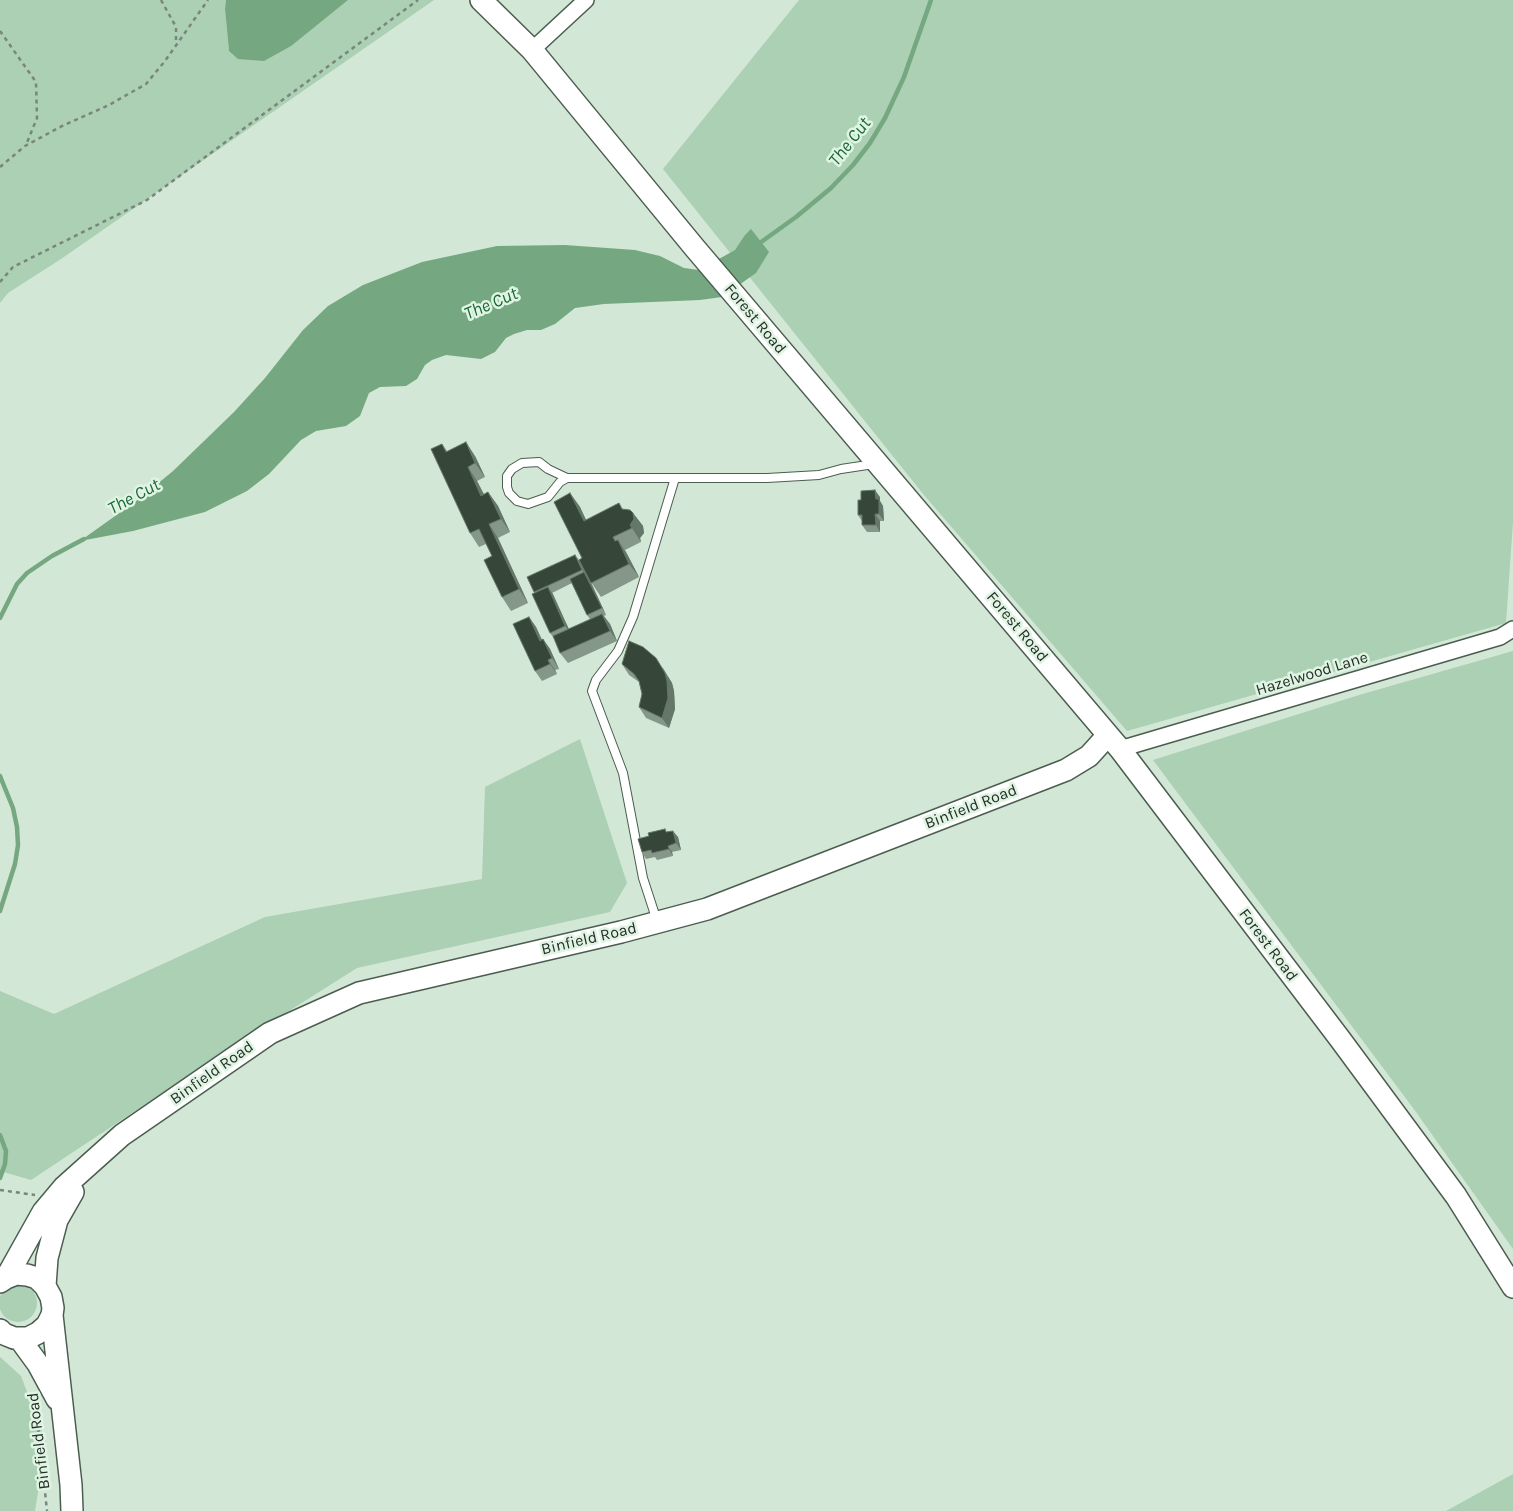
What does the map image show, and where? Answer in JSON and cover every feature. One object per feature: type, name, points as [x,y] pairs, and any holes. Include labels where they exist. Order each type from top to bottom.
[{"type":"main road","name":"Forest Road","points":[[481,0],[532,50],[701,255],[1114,742],[1340,1039],[1450,1188],[1513,1286]]},
{"type":"main road","name":"Binfield Road","points":[[3,1280],[44,1212],[64,1187],[122,1135],[270,1032],[360,993],[707,909],[1066,770],[1114,742]]},
{"type":"main road","name":"Binfield Road","points":[[72,1511],[71,1485],[52,1315],[52,1296],[46,1286],[47,1258],[57,1220],[87,1168]]},
{"type":"main road","points":[[3,1280],[16,1274],[27,1275],[37,1278],[46,1286]]},
{"type":"main road","points":[[10,1334],[28,1338],[38,1334],[47,1325],[52,1315]]},
{"type":"main road","name":"Binfield Road","points":[[10,1334],[38,1364],[62,1408]]},
{"type":"street","points":[[532,50],[586,0]]},
{"type":"street","name":"Hazelwood Lane","points":[[1114,742],[1500,637],[1513,629]]},
{"type":"lane","points":[[567,478],[560,482],[548,497],[528,504],[517,501],[509,493],[507,487],[507,476],[512,469],[522,463],[539,462],[548,469],[567,478],[767,478],[818,475],[841,469],[878,464]]},
{"type":"lane","points":[[657,922],[643,878],[623,773],[592,691],[596,680],[618,650],[634,617],[675,478]]},
{"type":"path","points":[[161,0],[176,27],[176,44]]},
{"type":"path","points":[[0,167],[26,146],[62,126],[109,105],[146,84],[208,0]]},
{"type":"path","points":[[0,282],[13,267],[147,200],[418,0]]},
{"type":"path","points":[[0,31],[36,82],[37,118],[26,146]]},
{"type":"path","points":[[0,1190],[36,1194]]},
{"type":"path","name":"Binfield Road","points":[[34,1390],[47,1511]]},
{"type":"shaded area","points":[[0,0],[226,0],[225,9],[229,51],[338,7],[348,0],[434,0],[61,259],[8,293],[0,303]]},
{"type":"shaded area","points":[[799,0],[1513,0],[1513,522],[1506,623],[1127,731],[924,495],[663,169]]},
{"type":"shaded area","points":[[1513,651],[1513,1249],[1416,1112],[1153,760],[1359,695]]},
{"type":"shaded area","points":[[580,739],[627,883],[610,912],[357,968],[224,1052],[31,1180],[0,1171],[0,991],[54,1014],[265,917],[482,879],[485,787]]},
{"type":"shaded area","points":[[18,1284],[25,1285],[31,1290],[36,1296],[36,1310],[31,1316],[25,1321],[18,1322],[11,1321],[5,1316],[0,1310],[-1,1303],[0,1296],[5,1290],[11,1285]]},
{"type":"shaded area","points":[[0,1357],[21,1376],[46,1442],[35,1511],[0,1511]]},
{"type":"shaded area","points":[[1513,1474],[1513,1511],[1446,1511]]},
{"type":"water","points":[[226,0],[348,0],[291,46],[264,61],[238,59],[229,51],[225,9]]},
{"type":"water","points":[[751,229],[769,252],[756,273],[722,297],[700,300],[604,304],[575,308],[555,324],[541,330],[527,330],[506,338],[495,352],[481,359],[446,355],[432,360],[425,365],[417,379],[406,386],[380,387],[369,393],[360,416],[346,426],[316,431],[301,440],[269,474],[247,491],[205,512],[133,531],[80,541],[139,499],[173,471],[234,412],[265,378],[303,330],[328,306],[363,285],[422,262],[497,246],[565,245],[635,250],[660,256],[684,268],[699,270],[735,250]]},
{"type":"building","points":[[466,442],[475,463],[468,467],[481,496],[488,492],[501,519],[489,524],[519,589],[502,597],[484,560],[492,556],[479,529],[470,533],[431,449],[442,444],[446,452]]},
{"type":"building","points":[[875,490],[876,499],[879,499],[879,514],[875,514],[876,525],[862,525],[862,515],[858,515],[858,500],[861,500],[861,491]]},
{"type":"building","points":[[570,493],[584,521],[619,503],[622,509],[630,510],[633,513],[634,519],[630,525],[632,528],[613,537],[615,541],[618,540],[629,564],[591,583],[579,560],[582,558],[554,502]]},
{"type":"building","points":[[575,555],[582,570],[534,592],[527,577]]},
{"type":"building","points":[[584,572],[602,608],[587,615],[570,579]]},
{"type":"building","points":[[548,587],[565,626],[550,633],[532,594]]},
{"type":"building","points":[[602,614],[610,631],[560,653],[553,636]]},
{"type":"building","points":[[529,617],[540,641],[543,639],[552,658],[548,660],[550,664],[535,671],[513,624]]},
{"type":"building","points":[[629,641],[643,647],[656,658],[665,673],[668,698],[662,718],[639,707],[642,694],[639,681],[622,664]]},
{"type":"building","points":[[665,829],[666,832],[673,831],[676,843],[668,846],[669,849],[652,853],[651,850],[642,852],[638,839],[649,836],[648,833]]},
{"type":"waterway","name":"The Cut","points":[[757,245],[796,217],[831,188],[853,165],[870,143],[885,118],[904,77],[931,0]]},
{"type":"waterway","name":"The Cut","points":[[0,618],[17,584],[27,573],[52,556],[84,539]]},
{"type":"waterway","name":"The Cut","points":[[0,776],[13,808],[18,845],[15,864],[0,911]]},
{"type":"waterway","name":"The Cut","points":[[0,1135],[6,1151],[5,1164],[0,1178]]}]
